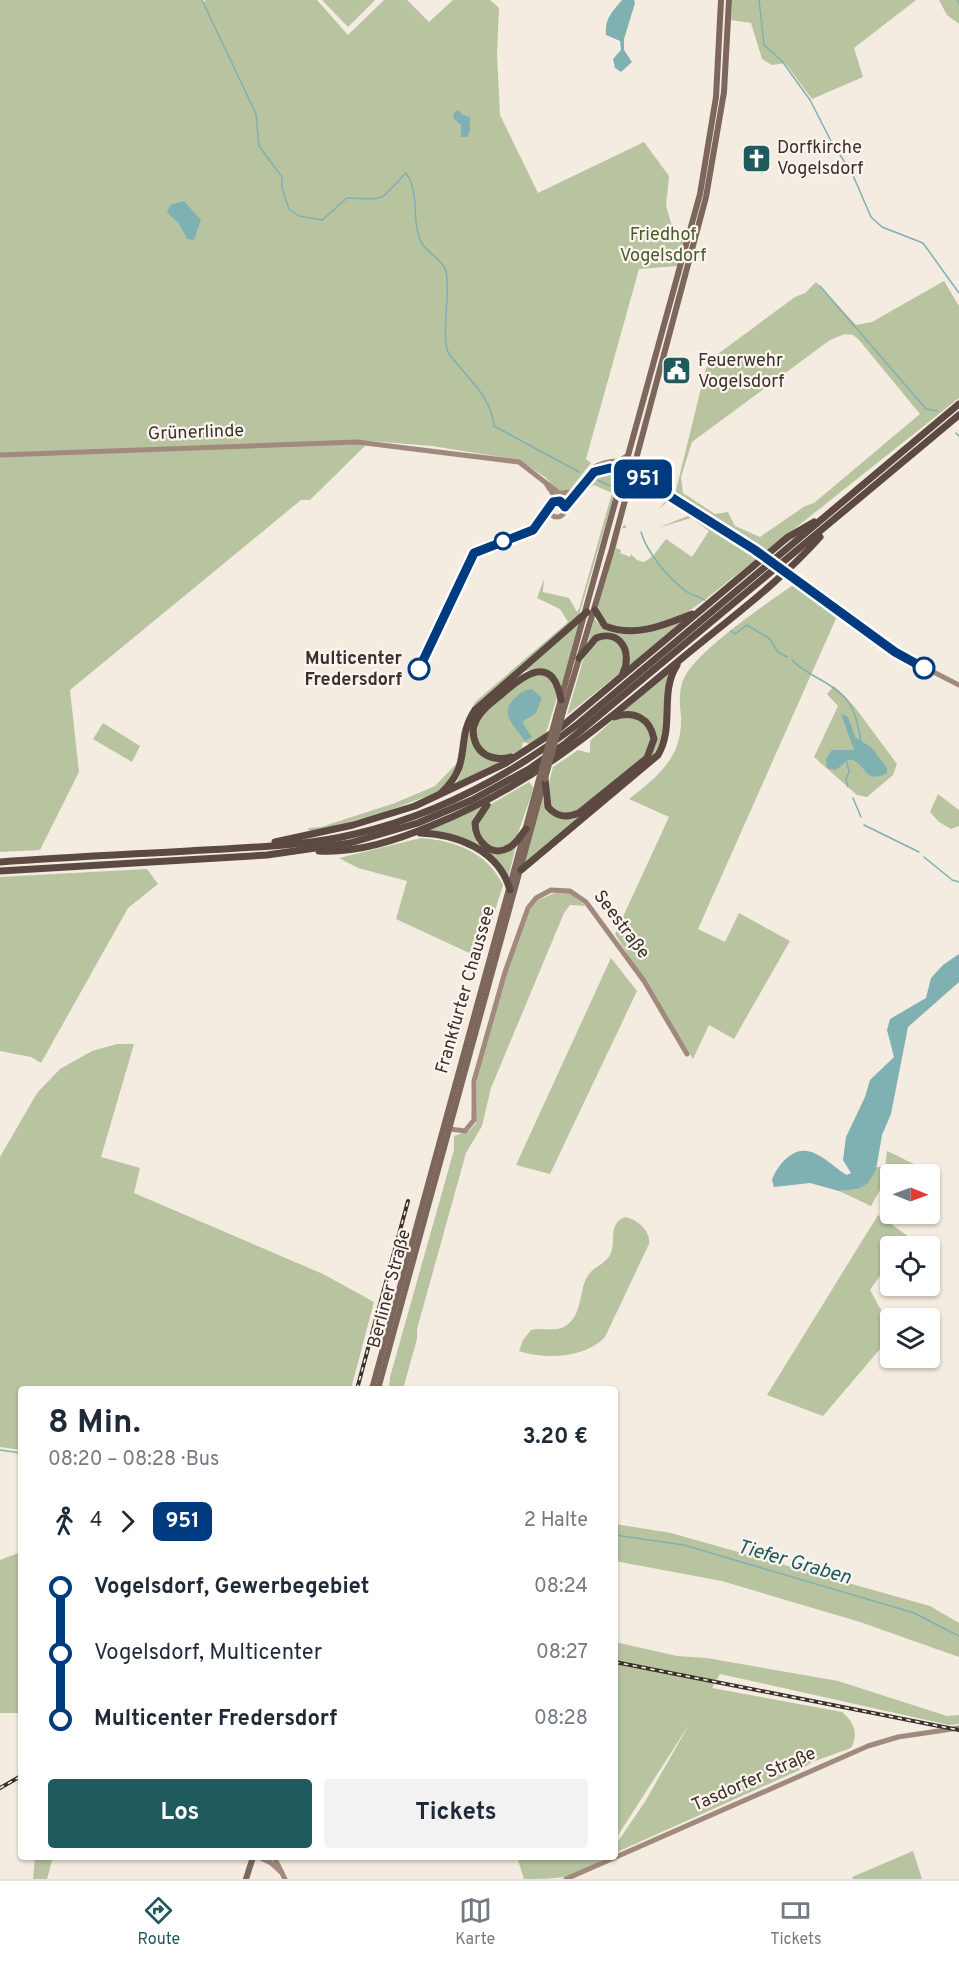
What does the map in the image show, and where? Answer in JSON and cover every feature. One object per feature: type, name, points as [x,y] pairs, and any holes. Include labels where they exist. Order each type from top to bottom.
[{"type":"highway","points":[[304,851],[350,843],[418,823],[481,796],[529,769],[583,729],[835,515],[959,404]]},
{"type":"highway","points":[[0,862],[312,842],[370,830],[431,809],[502,775],[578,724],[959,415]]},
{"type":"highway","points":[[255,847],[385,816],[436,797],[517,756],[560,728],[788,537],[835,515]]},
{"type":"highway","points":[[0,871],[304,851],[336,852],[366,847],[414,833],[492,800],[559,758],[609,719],[803,556],[835,515]]},
{"type":"highway","points":[[436,797],[452,782],[461,768],[466,729],[475,710],[591,610],[605,626],[631,632],[643,631],[697,612]]},
{"type":"highway","points":[[579,658],[596,638],[606,635],[618,639],[628,656],[621,677]]},
{"type":"highway","points":[[521,870],[658,754],[667,735],[667,690],[680,660]]},
{"type":"highway","points":[[517,756],[495,758],[478,749],[473,730],[483,710],[512,684],[534,671],[546,672],[554,678],[561,700]]},
{"type":"highway","points":[[542,781],[548,807],[557,815],[567,817],[579,813],[647,758],[654,739],[646,722],[635,715],[627,714],[609,719]]},
{"type":"highway","points":[[492,800],[479,814],[475,823],[476,834],[482,844],[491,849],[504,850],[511,847],[526,829]]},
{"type":"highway","points":[[414,833],[440,833],[469,844],[501,869],[510,890]]},
{"type":"main road","points":[[542,781],[579,658],[624,470],[700,195],[716,97],[722,0]]},
{"type":"main road","points":[[542,781],[556,717],[591,610],[631,473],[711,177],[724,92],[729,0]]},
{"type":"main road","points":[[619,461],[628,456]]},
{"type":"main road","points":[[624,470],[631,473]]},
{"type":"main road","name":"Frankfurter Chaussee","points":[[431,1196],[521,870],[542,781]]},
{"type":"main road","name":"Frankfurter Chaussee","points":[[423,1205],[526,829],[542,781]]},
{"type":"main road","name":"Berliner Straße","points":[[379,1386],[431,1196]]},
{"type":"main road","name":"Berliner Straße","points":[[373,1386],[423,1205]]},
{"type":"main road","points":[[246,1879],[252,1860]]},
{"type":"street","name":"Grünerlinde","points":[[0,455],[335,441],[519,462],[545,481]]},
{"type":"street","points":[[561,504],[592,467],[606,462],[619,461],[624,470]]},
{"type":"street","points":[[551,504],[561,504],[594,472],[610,468],[624,470]]},
{"type":"street","points":[[631,473],[659,488],[755,550],[900,655],[959,685]]},
{"type":"street","points":[[545,481],[559,493],[573,492]]},
{"type":"street","points":[[545,481],[561,504],[562,516],[554,517],[549,512],[551,504],[545,481]]},
{"type":"street","name":"Seestraße","points":[[450,1129],[465,1131],[474,1120],[474,1081],[505,972],[528,908],[536,898],[551,890],[570,891],[586,902],[644,981],[687,1054]]},
{"type":"street","name":"Tasdorfer Straße","points":[[618,1856],[868,1746],[898,1737],[959,1728]]},
{"type":"street","points":[[265,1860],[284,1876]]},
{"type":"street","points":[[276,1860],[284,1876]]},
{"type":"street","name":"Tasdorfer Straße","points":[[567,1879],[610,1860]]},
{"type":"green space","name":"Friedhof Vogelsdorf","points":[[0,0],[202,0],[203,3],[206,0],[317,0],[348,35],[384,0],[407,0],[429,22],[453,0],[490,0],[499,8],[497,54],[500,115],[538,193],[644,142],[669,176],[666,206],[672,226],[685,238],[678,266],[639,269],[586,459],[591,463],[569,491],[557,490],[545,477],[519,460],[432,446],[370,441],[310,500],[301,500],[70,690],[79,772],[40,850],[0,852]],"holes":[[[184,201],[187,239],[178,223],[168,212],[171,204]]]},
{"type":"green space","points":[[322,0],[375,0],[348,27]]},
{"type":"green space","points":[[732,0],[916,0],[854,48],[863,77],[812,99],[785,63],[772,65],[762,59],[751,23],[731,20]]},
{"type":"green space","points":[[939,0],[959,0],[959,24],[947,15]]},
{"type":"green space","points":[[757,146],[764,153],[769,166],[761,174],[747,155],[750,148]]},
{"type":"green space","points":[[944,281],[959,306],[959,398],[764,553],[675,494],[706,368],[711,359],[795,297],[805,293],[816,282],[856,325],[872,322]],"holes":[[[845,334],[853,335],[920,414],[814,503],[805,506],[760,537],[735,526],[728,512],[715,514],[683,493],[681,477],[692,442],[830,340]]]},
{"type":"green space","points":[[611,471],[617,474],[619,479],[579,615],[473,709],[460,765],[441,791],[382,813],[310,832],[308,828],[321,827],[395,803],[435,786],[457,763],[462,729],[475,702],[568,622],[560,609],[537,598],[544,579],[543,592],[569,598],[577,612],[579,609],[612,493],[594,485],[582,493],[580,490],[594,474]]},
{"type":"green space","points":[[667,499],[672,500],[759,558],[709,597],[675,618],[657,625],[636,628],[614,626],[601,617],[598,602],[612,552],[614,552],[620,535],[616,548],[621,550],[620,553],[630,557],[631,554],[637,560],[644,562],[653,556],[666,539],[692,557],[709,531],[691,518],[658,528],[690,515],[669,500],[659,509]]},
{"type":"green space","points":[[796,583],[838,614],[698,929],[725,942],[739,913],[790,941],[734,1039],[709,1025],[693,1059],[615,934],[669,817],[629,799],[658,774],[673,755],[680,732],[681,688],[691,667],[735,627]]},
{"type":"green space","points":[[689,617],[626,670],[630,655],[625,643],[596,636],[588,641],[594,618],[604,627],[627,634],[653,630]]},
{"type":"green space","points":[[581,622],[561,692],[553,674],[542,670],[522,672]]},
{"type":"green space","points":[[614,639],[625,652],[620,673],[567,715],[584,657],[596,640]]},
{"type":"green space","points":[[673,668],[665,691],[662,736],[649,762],[656,744],[648,720],[617,714]]},
{"type":"green space","points":[[531,673],[550,676],[558,694],[546,733],[530,744],[523,742],[522,748],[506,756],[496,756],[480,749],[475,729],[480,716]]},
{"type":"green space","points":[[834,686],[854,706],[897,764],[893,775],[867,797],[857,795],[814,757],[838,706],[827,694]]},
{"type":"green space","points":[[628,716],[645,723],[652,739],[646,756],[577,811],[563,814],[550,806],[548,787],[553,767],[578,750],[590,753],[590,741],[612,721]]},
{"type":"green space","points":[[103,723],[140,746],[132,762],[93,739]]},
{"type":"green space","points":[[472,724],[479,752],[509,759],[456,783],[460,776]]},
{"type":"green space","points":[[529,782],[533,787],[532,793],[515,842],[498,849],[484,843],[477,824],[486,807]]},
{"type":"green space","points":[[938,794],[959,810],[959,826],[951,829],[939,822],[930,812]]},
{"type":"green space","points":[[542,797],[550,813],[581,816],[524,863]]},
{"type":"green space","points":[[482,807],[473,823],[477,843],[486,849],[516,846],[508,878],[480,852],[461,839],[438,832],[424,831]]},
{"type":"green space","points":[[421,838],[458,845],[469,850],[488,864],[503,885],[480,958],[396,919],[407,881],[358,868],[339,858]]},
{"type":"green space","points":[[147,869],[158,884],[128,908],[41,1063],[31,1057],[0,1051],[0,877]]},
{"type":"green space","points":[[557,892],[570,893],[586,906],[570,905],[564,913],[491,1088],[482,1126],[466,1153],[417,1329],[417,1339],[404,1386],[389,1386],[454,1150],[454,1136],[469,1131],[476,1123],[477,1079],[509,965],[529,911],[536,901]]},
{"type":"green space","points":[[611,958],[637,991],[550,1174],[516,1165]]},
{"type":"green space","points":[[117,1044],[134,1044],[101,1157],[140,1168],[134,1193],[323,1274],[374,1302],[352,1386],[18,1386],[18,1450],[0,1447],[0,1157],[37,1093],[60,1069],[92,1051]]},
{"type":"green space","points":[[887,1151],[914,1164],[885,1164]]},
{"type":"green space","points":[[877,1167],[880,1167],[880,1190],[871,1206],[839,1191],[858,1189]]},
{"type":"green space","points":[[878,1215],[880,1224],[891,1224],[908,1236],[880,1236],[880,1276],[870,1290],[880,1308],[880,1349],[823,1416],[767,1395]]},
{"type":"green space","points":[[625,1217],[642,1226],[648,1235],[649,1244],[605,1337],[587,1349],[565,1355],[541,1356],[519,1351],[523,1340],[531,1330],[558,1329],[572,1320],[578,1310],[586,1279],[609,1257],[614,1228]]},
{"type":"green space","points":[[618,1524],[671,1533],[930,1606],[959,1623],[959,1657],[860,1622],[722,1581],[618,1562]]},
{"type":"green space","points":[[18,1553],[18,1713],[0,1713],[0,1560]]},
{"type":"green space","points":[[618,1643],[677,1656],[707,1658],[838,1681],[947,1716],[959,1715],[959,1724],[949,1725],[720,1674],[712,1688],[842,1712],[854,1728],[855,1738],[851,1748],[812,1762],[802,1769],[618,1852],[618,1842],[646,1800],[690,1723],[618,1835]]},
{"type":"green space","points":[[913,1851],[922,1879],[853,1879],[852,1877]]},
{"type":"green space","points":[[35,1860],[52,1860],[47,1879],[33,1879]]},
{"type":"green space","points":[[518,1860],[601,1860],[579,1874],[557,1878],[524,1879]]},
{"type":"water","points":[[622,0],[634,0],[635,3],[624,39],[624,50],[632,62],[621,72],[615,68],[613,59],[621,50],[620,41],[606,35],[606,29],[610,16]]},
{"type":"water","points":[[458,110],[470,117],[470,131],[467,137],[461,137],[461,125],[453,118],[454,113]]},
{"type":"water","points":[[184,201],[201,220],[194,240],[187,239],[178,223],[167,212],[171,204]]},
{"type":"water","points":[[532,689],[542,698],[536,713],[522,722],[532,737],[525,741],[513,725],[508,709],[520,694]]},
{"type":"water","points":[[841,714],[848,717],[855,737],[872,748],[887,768],[887,773],[870,776],[853,760],[848,760],[836,770],[827,768],[826,759],[832,750],[854,750]]},
{"type":"water","points":[[959,954],[959,982],[908,1027],[891,1114],[882,1135],[876,1170],[868,1183],[858,1189],[839,1191],[810,1183],[774,1187],[772,1180],[775,1173],[788,1157],[796,1152],[804,1151],[819,1155],[847,1175],[851,1173],[843,1160],[846,1137],[865,1097],[870,1080],[894,1057],[887,1030],[890,1019],[926,998],[931,978],[943,965]]},
{"type":"waterway","points":[[202,0],[256,114],[259,146],[282,177],[282,188],[289,209],[299,216],[322,220],[347,198],[382,197],[406,173],[413,190],[418,235],[422,244],[442,263],[446,271],[445,337],[449,354],[483,396],[492,415],[494,426],[579,472]]},
{"type":"waterway","points":[[759,0],[764,45],[782,61],[810,100],[832,143],[852,173],[871,217],[882,227],[923,243],[959,293]]},
{"type":"waterway","points":[[820,286],[926,409],[937,411]]},
{"type":"waterway","points":[[956,433],[959,436]]},
{"type":"waterway","points":[[595,479],[615,488]]},
{"type":"waterway","points":[[641,532],[653,557],[666,573],[687,592],[705,600]]},
{"type":"waterway","points":[[731,631],[735,634],[747,625],[770,639],[778,652],[787,657]]},
{"type":"waterway","points":[[792,660],[802,669],[835,689],[848,701],[856,717],[861,741]]},
{"type":"waterway","points":[[847,762],[848,787]]},
{"type":"waterway","points":[[853,798],[861,817]]},
{"type":"waterway","points":[[864,825],[919,852]]},
{"type":"waterway","points":[[924,857],[951,879]]},
{"type":"waterway","points":[[952,880],[959,882]]},
{"type":"waterway","name":"Tiefer Graben","points":[[0,1450],[18,1453]]},
{"type":"waterway","name":"Tiefer Graben","points":[[618,1535],[684,1545],[914,1613],[959,1636]]},
{"type":"railway","points":[[358,1386],[408,1201]]},
{"type":"railway","points":[[618,1663],[959,1730]]},
{"type":"railway","points":[[0,1788],[18,1778]]},
{"type":"bus line","name":"951","points":[[419,669],[464,569],[474,553],[533,530],[553,502],[560,501],[565,507],[590,475],[610,468],[636,475],[672,496],[827,600],[895,652],[924,668]]},
{"type":"place","name":"Dorfkirche Vogelsdorf","points":[[756,158]]},
{"type":"place","name":"Feuerwehr Vogelsdorf","points":[[677,371]]},
{"type":"place","name":"Multicenter Fredersdorf","points":[[419,669]]}]
